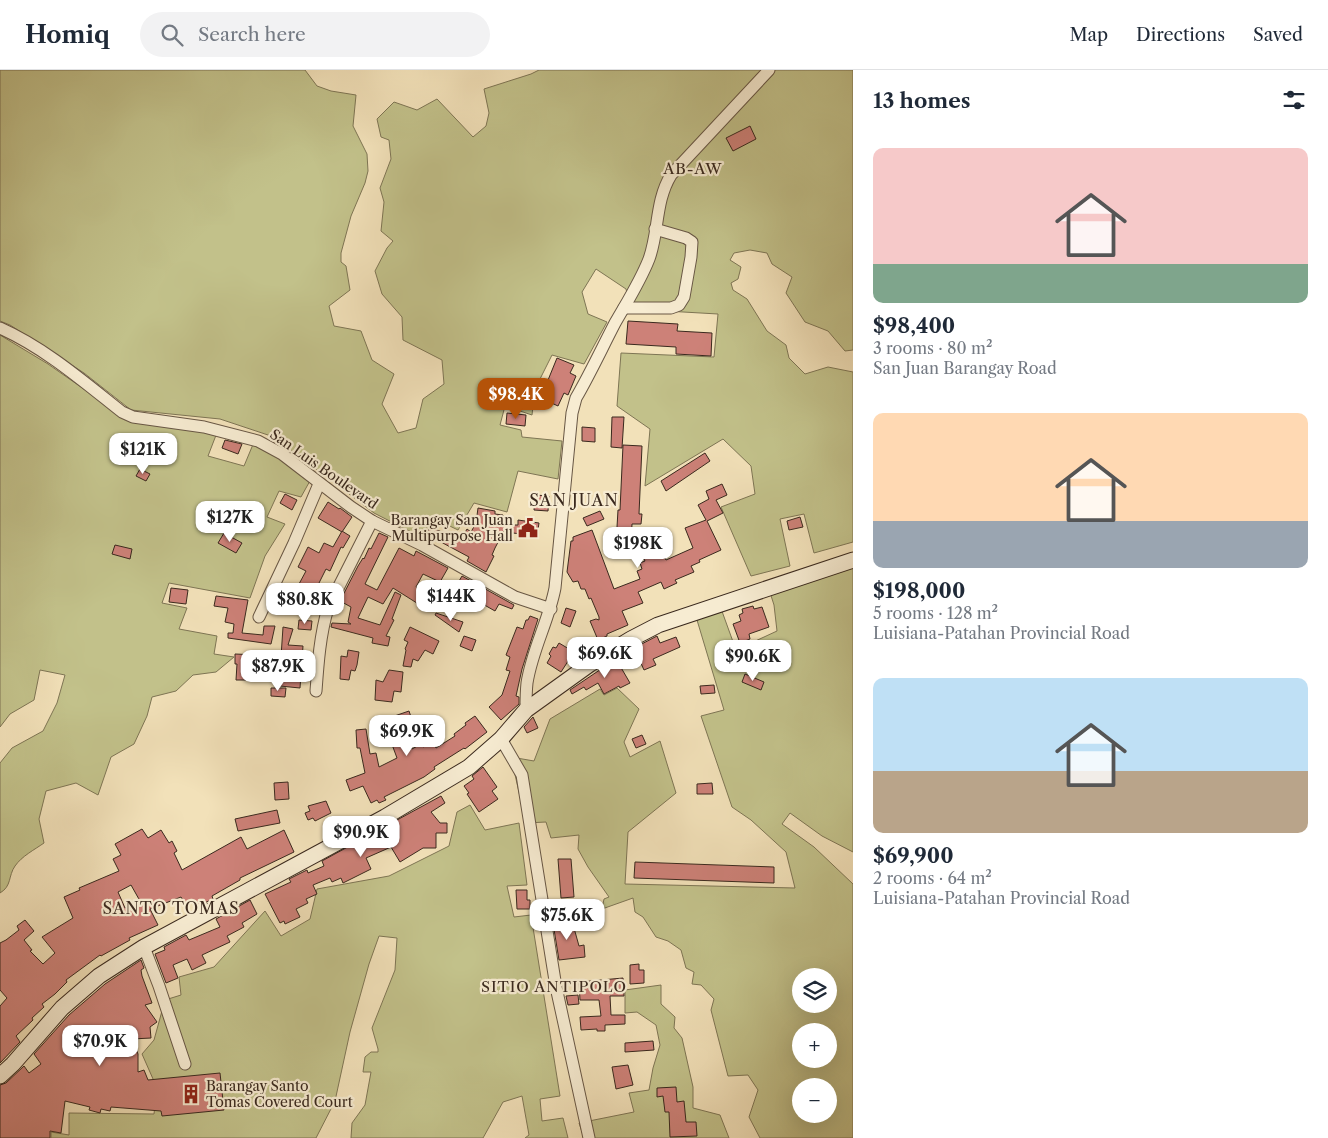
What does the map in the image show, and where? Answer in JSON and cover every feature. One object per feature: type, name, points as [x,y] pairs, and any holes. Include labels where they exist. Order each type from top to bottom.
[{"type":"street","points":[[526,710],[527,683],[530,670],[551,609],[555,588],[572,413],[576,398],[637,286],[649,259],[662,193],[671,175],[769,70]]},
{"type":"street","points":[[624,308],[671,308],[679,305],[684,297],[692,242],[686,238],[655,229]]},
{"type":"street","name":"San Luis Boulevard","points":[[0,328],[18,336],[66,369],[122,412],[133,417],[204,427],[258,440],[282,454],[319,484],[372,521],[422,545],[515,597],[551,609]]},
{"type":"street","points":[[259,617],[319,484]]},
{"type":"street","points":[[316,691],[322,632],[328,608],[372,521]]},
{"type":"street","points":[[0,1076],[13,1064],[54,1016],[99,976],[144,947],[385,818],[469,767],[501,739],[526,710],[590,664],[631,639],[658,625],[853,560]]},
{"type":"street","points":[[501,739],[522,775],[556,988],[589,1138]]},
{"type":"street","points":[[144,947],[185,1064]]},
{"type":"shaded area","points":[[0,70],[305,70],[317,86],[331,91],[356,95],[353,126],[367,154],[368,171],[351,216],[341,253],[341,262],[346,266],[350,290],[329,306],[334,326],[361,331],[372,360],[394,374],[382,404],[398,433],[416,428],[423,399],[444,384],[442,360],[403,340],[402,317],[382,294],[375,271],[387,248],[393,241],[381,231],[384,202],[380,188],[391,159],[389,140],[381,137],[377,119],[394,102],[417,110],[437,99],[473,137],[486,126],[489,113],[484,89],[539,70],[853,70],[853,350],[845,351],[828,331],[805,322],[786,293],[792,277],[772,264],[767,253],[750,250],[734,253],[730,260],[741,267],[738,279],[731,283],[733,290],[747,299],[767,331],[786,345],[789,358],[805,374],[828,367],[853,372],[853,542],[814,553],[804,514],[780,519],[790,566],[751,576],[721,507],[755,494],[751,466],[723,439],[645,486],[650,429],[617,406],[621,353],[714,357],[718,314],[631,309],[626,289],[596,269],[582,292],[588,314],[607,322],[584,364],[552,355],[535,389],[532,415],[505,406],[500,425],[521,430],[522,437],[562,441],[558,479],[518,471],[507,512],[474,503],[458,530],[431,517],[423,538],[374,513],[271,436],[220,419],[131,410],[84,373],[10,325],[0,321]]},
{"type":"shaded area","points":[[0,335],[48,364],[131,422],[218,430],[208,456],[244,466],[254,442],[311,479],[301,497],[279,491],[267,517],[285,524],[265,556],[250,598],[169,583],[162,603],[187,608],[179,629],[217,636],[214,654],[234,657],[216,672],[193,675],[176,691],[152,697],[147,716],[134,744],[111,757],[98,795],[76,783],[46,791],[39,819],[44,843],[18,862],[8,884],[0,893],[0,763],[12,748],[43,731],[57,703],[65,675],[40,670],[34,700],[10,714],[0,727]]},
{"type":"shaded area","points":[[853,556],[853,852],[822,836],[790,813],[782,824],[814,847],[853,884],[853,1138],[760,1138],[749,1117],[758,1090],[748,1075],[728,1076],[711,1010],[714,999],[701,985],[692,984],[694,972],[686,968],[681,950],[668,941],[656,937],[643,917],[635,912],[633,898],[602,909],[604,899],[609,897],[578,849],[579,835],[551,838],[546,822],[526,823],[511,757],[534,761],[550,719],[600,689],[604,695],[617,688],[639,709],[624,742],[630,757],[660,741],[676,793],[628,832],[625,884],[795,888],[786,852],[751,820],[732,807],[701,716],[724,710],[694,610],[719,603],[736,650],[777,631],[774,605],[767,583]]},
{"type":"shaded area","points":[[470,805],[485,830],[519,823],[527,885],[507,886],[514,917],[531,915],[560,1096],[540,1099],[542,1121],[563,1118],[568,1138],[525,1138],[529,1135],[522,1096],[503,1102],[483,1138],[351,1138],[352,1123],[365,1105],[371,1072],[363,1072],[365,1057],[371,1052],[378,1052],[372,1028],[395,970],[397,938],[379,936],[350,1032],[335,1101],[316,1138],[51,1138],[51,1132],[69,1135],[69,1113],[154,1114],[157,1088],[142,1054],[154,1040],[165,1000],[181,995],[179,977],[214,967],[265,911],[281,936],[310,919],[317,889],[389,876],[449,846],[457,812]]},
{"type":"shaded area","points":[[661,985],[661,1004],[675,1017],[674,1028],[682,1038],[693,1087],[693,1108],[720,1115],[729,1138],[584,1138],[579,1123],[634,1112],[629,1093],[649,1090],[660,1045],[656,1025],[637,1012],[625,1013],[625,990]]},
{"type":"building","points":[[750,126],[756,139],[733,151],[726,138]]},
{"type":"building","points":[[628,321],[678,324],[677,331],[712,333],[711,356],[676,354],[676,347],[626,344]]},
{"type":"building","points":[[557,358],[574,365],[570,373],[576,376],[568,395],[564,393],[558,406],[543,399],[549,387],[546,385]]},
{"type":"building","points":[[507,413],[526,415],[525,426],[506,424]]},
{"type":"building","points":[[612,417],[624,417],[622,448],[611,447]]},
{"type":"building","points":[[582,427],[595,428],[595,442],[582,441]]},
{"type":"building","points":[[225,440],[242,444],[238,454],[222,448]]},
{"type":"building","points":[[623,445],[642,446],[639,514],[642,514],[641,524],[632,524],[631,545],[616,544],[618,510],[620,510]]},
{"type":"building","points":[[705,453],[710,461],[666,491],[661,481]]},
{"type":"building","points":[[140,469],[150,474],[146,481],[136,476]]},
{"type":"building","points":[[722,484],[727,495],[716,500],[723,513],[707,521],[721,550],[699,560],[700,562],[691,566],[694,572],[675,580],[677,583],[664,589],[661,582],[638,592],[643,603],[622,611],[628,625],[598,640],[590,621],[599,620],[599,617],[591,598],[589,599],[585,589],[581,589],[578,581],[573,582],[567,572],[573,537],[592,530],[614,589],[640,579],[637,571],[642,569],[640,563],[645,561],[640,551],[656,544],[666,560],[693,548],[685,528],[706,520],[698,505],[709,499],[706,491]]},
{"type":"building","points":[[285,494],[297,500],[292,510],[280,503]]},
{"type":"building","points":[[535,495],[549,496],[548,511],[534,510]]},
{"type":"building","points":[[328,502],[352,517],[342,532],[318,518]]},
{"type":"building","points":[[478,508],[495,511],[495,514],[503,515],[502,525],[518,525],[518,520],[539,523],[537,536],[513,533],[506,527],[495,548],[492,555],[494,556],[486,572],[467,561],[469,557],[426,534],[430,527],[461,540],[467,529],[471,532],[476,523]]},
{"type":"building","points":[[600,511],[604,519],[587,526],[583,518]]},
{"type":"building","points":[[800,517],[803,527],[789,530],[787,521]]},
{"type":"building","points":[[342,531],[350,536],[343,548],[341,547],[330,571],[326,569],[310,605],[292,597],[306,571],[298,567],[308,547],[319,553],[324,543],[333,547]]},
{"type":"building","points":[[224,533],[242,543],[236,553],[218,543]]},
{"type":"building","points":[[379,533],[388,537],[365,584],[377,590],[399,548],[414,556],[416,551],[448,568],[440,582],[423,574],[416,587],[428,595],[420,605],[393,588],[383,604],[368,597],[358,618],[380,625],[395,592],[401,595],[392,619],[394,620],[386,636],[390,637],[388,646],[372,643],[373,638],[331,627],[332,623],[351,624],[348,622],[351,607],[340,601],[358,566],[369,548],[371,549]]},
{"type":"building","points":[[115,545],[132,549],[130,559],[112,554]]},
{"type":"building","points":[[462,576],[514,605],[512,609],[499,604],[495,611],[455,588]]},
{"type":"building","points":[[171,588],[188,590],[186,604],[169,602]]},
{"type":"building","points":[[216,596],[248,600],[242,633],[263,635],[264,626],[275,626],[271,644],[228,638],[228,633],[233,633],[234,624],[225,622],[228,608],[214,606]]},
{"type":"building","points":[[753,606],[754,609],[762,607],[769,627],[749,634],[750,639],[740,643],[733,624],[741,621],[739,615],[743,613],[742,609]]},
{"type":"building","points":[[566,608],[576,611],[570,627],[561,623]]},
{"type":"building","points":[[436,613],[463,622],[459,632],[435,615]]},
{"type":"building","points":[[530,616],[538,619],[522,669],[516,696],[519,697],[519,704],[501,720],[489,707],[502,695],[510,671],[506,670],[510,657],[506,655],[517,627],[523,629],[526,620]]},
{"type":"building","points":[[299,620],[312,621],[311,630],[298,629]]},
{"type":"building","points":[[283,627],[293,629],[288,645],[303,646],[300,688],[280,686],[280,675],[283,675],[285,657],[281,657]]},
{"type":"building","points":[[410,627],[439,641],[433,654],[425,650],[418,661],[413,659],[411,667],[403,666],[405,649],[408,642],[404,640]]},
{"type":"building","points":[[464,636],[476,640],[472,651],[460,646]]},
{"type":"building","points":[[657,636],[660,643],[676,637],[680,647],[653,659],[656,665],[644,670],[634,648]]},
{"type":"building","points":[[559,643],[574,652],[561,672],[547,663],[553,647],[556,648]]},
{"type":"building","points":[[348,650],[359,652],[357,665],[355,671],[351,670],[349,680],[340,679],[341,656],[347,657]]},
{"type":"building","points":[[235,654],[258,655],[257,668],[266,669],[264,679],[246,675],[246,680],[236,680],[237,664],[235,664]]},
{"type":"building","points":[[616,659],[630,683],[620,688],[619,686],[604,694],[598,683],[586,690],[584,687],[572,694],[570,690]]},
{"type":"building","points":[[389,670],[403,672],[401,692],[394,691],[392,702],[375,700],[376,680],[383,682]]},
{"type":"building","points":[[745,674],[764,682],[761,690],[742,682]]},
{"type":"building","points":[[714,685],[715,693],[701,694],[700,686]]},
{"type":"building","points":[[271,688],[286,688],[285,697],[271,696]]},
{"type":"building","points":[[409,711],[413,723],[403,726],[412,749],[421,744],[423,747],[433,742],[436,748],[455,736],[454,734],[466,725],[465,723],[475,716],[487,732],[465,749],[434,767],[435,769],[424,777],[384,797],[386,800],[379,803],[377,800],[371,803],[363,786],[350,791],[346,780],[365,773],[360,748],[357,748],[356,730],[366,729],[370,754],[376,753],[379,767],[397,758],[387,731],[385,732],[380,721]]},
{"type":"building","points":[[533,717],[538,728],[527,733],[524,727]]},
{"type":"building","points":[[642,735],[646,744],[636,748],[632,739]]},
{"type":"building","points":[[483,767],[497,787],[492,791],[498,799],[479,812],[464,786],[474,779],[472,776]]},
{"type":"building","points":[[288,782],[289,799],[275,800],[274,783]]},
{"type":"building","points":[[712,783],[713,794],[697,794],[697,784]]},
{"type":"building","points":[[441,796],[445,803],[431,812],[440,823],[447,823],[447,833],[436,833],[436,848],[423,848],[400,862],[391,847],[366,858],[371,869],[343,883],[341,878],[332,882],[330,878],[313,885],[317,894],[306,899],[308,903],[296,909],[300,917],[285,924],[284,921],[280,923],[265,894],[291,882],[289,879],[307,870],[308,873],[324,866],[322,861]]},
{"type":"building","points":[[326,801],[331,813],[315,821],[313,818],[308,820],[305,813],[310,811],[308,806]]},
{"type":"building","points":[[277,810],[280,823],[238,831],[235,819]]},
{"type":"building","points":[[142,829],[148,838],[161,830],[169,843],[172,841],[177,851],[174,853],[182,870],[241,837],[247,849],[284,830],[294,852],[240,878],[240,880],[212,896],[213,899],[196,907],[193,901],[186,905],[181,897],[150,909],[158,925],[129,938],[130,940],[100,955],[66,980],[67,982],[42,1004],[44,1007],[16,1036],[20,1042],[0,1063],[0,1006],[7,998],[0,990],[0,943],[19,930],[17,926],[25,920],[34,931],[24,940],[32,950],[30,951],[43,964],[55,953],[42,937],[73,918],[64,897],[80,890],[79,888],[119,871],[113,859],[121,855],[115,844]],"holes":[[[131,885],[140,901],[125,908],[118,892]]]},
{"type":"building","points":[[558,859],[571,859],[574,897],[561,898]]},
{"type":"building","points":[[635,862],[774,867],[774,883],[634,878]]},
{"type":"building","points":[[516,890],[527,890],[527,900],[530,900],[530,909],[517,909]]},
{"type":"building","points":[[250,900],[257,914],[242,923],[244,927],[227,936],[230,942],[202,955],[206,963],[192,970],[187,959],[173,965],[178,978],[166,983],[155,954],[165,950],[164,947],[186,935],[189,940],[220,927],[216,919]]},
{"type":"building","points":[[560,914],[566,930],[574,928],[579,946],[584,945],[585,957],[559,960],[552,917]]},
{"type":"building","points":[[141,960],[144,968],[141,970],[142,976],[152,1003],[145,1005],[157,1022],[150,1027],[151,1038],[132,1039],[138,1054],[138,1072],[144,1070],[148,1080],[220,1073],[224,1110],[162,1116],[161,1111],[111,1107],[110,1111],[101,1109],[100,1113],[89,1110],[90,1107],[65,1101],[61,1133],[50,1131],[50,1138],[0,1138],[0,1085],[6,1083],[24,1066],[29,1073],[41,1064],[34,1054],[69,1015],[105,984]]},
{"type":"building","points":[[639,964],[639,970],[644,970],[644,983],[630,984],[630,965]]},
{"type":"building","points":[[623,978],[624,996],[610,996],[611,1015],[625,1015],[625,1024],[605,1025],[605,1031],[597,1031],[597,1029],[581,1030],[580,1017],[601,1016],[599,1000],[580,1000],[579,982]]},
{"type":"building","points":[[578,995],[579,1004],[568,1005],[566,996]]},
{"type":"building","points":[[653,1041],[654,1050],[625,1052],[625,1043]]},
{"type":"building","points":[[628,1065],[633,1085],[616,1089],[612,1067]]},
{"type":"building","points":[[676,1087],[677,1102],[684,1101],[686,1122],[696,1122],[697,1136],[670,1137],[669,1112],[665,1112],[663,1096],[657,1097],[657,1088]]},
{"type":"place","name":"Barangay San Juan Multipurpose Hall","points":[[528,528]]},
{"type":"place","name":"Barangay Santo Tomas Covered Court","points":[[191,1094]]},
{"type":"district","name":"AB-AW","points":[[693,169]]},
{"type":"district","name":"SAN JUAN","points":[[574,500]]},
{"type":"district","name":"SANTO TOMAS","points":[[171,908]]},
{"type":"district","name":"SITIO ANTIPOLO","points":[[554,987]]}]
